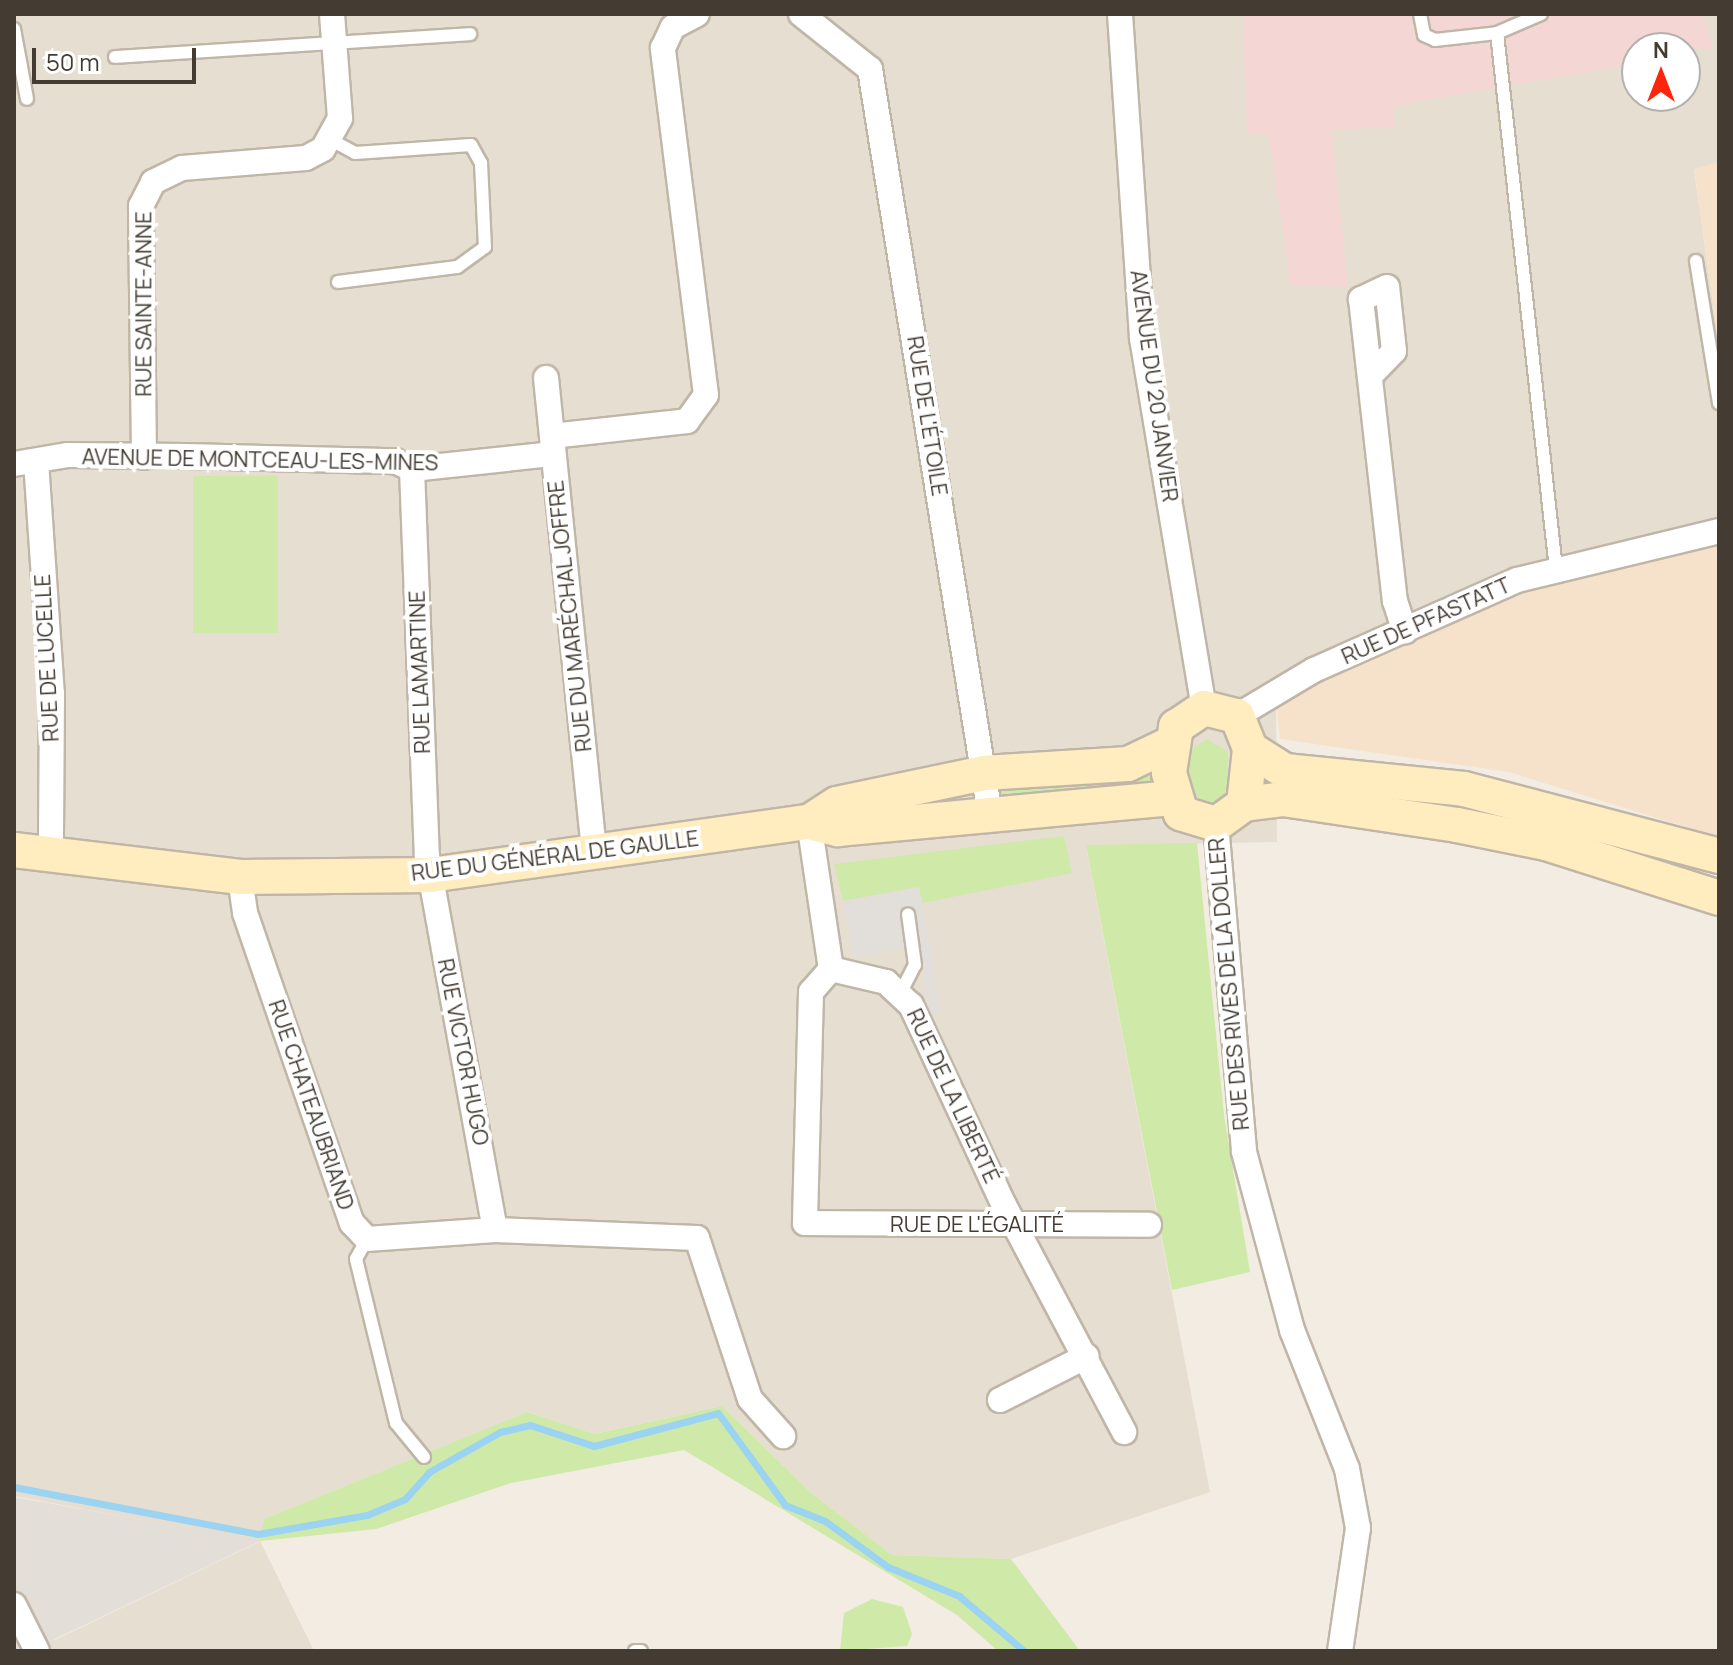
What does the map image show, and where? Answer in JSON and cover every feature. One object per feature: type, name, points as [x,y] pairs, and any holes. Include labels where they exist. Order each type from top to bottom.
[{"type":"main road","points":[[1244,804],[1250,749],[1237,716],[1204,708],[1188,714],[1170,744],[1172,798],[1194,822],[1216,824],[1244,804],[1283,799],[1457,825],[1546,843],[1719,898]]},
{"type":"main road","name":"RUE DU GÉNÉRAL DE GAULLE","points":[[809,822],[837,804],[984,773],[1128,764],[1170,744]]},
{"type":"main road","points":[[1250,749],[1285,771],[1464,789],[1719,856]]},
{"type":"main road","name":"RUE DU GÉNÉRAL DE GAULLE","points":[[14,850],[240,877],[430,875],[809,822],[838,829],[1172,798]]},
{"type":"street","points":[[331,140],[340,118],[332,14]]},
{"type":"street","points":[[553,445],[687,421],[706,395],[663,48],[673,27],[697,14]]},
{"type":"street","name":"RUE DE L'ÉTOILE","points":[[801,14],[834,25],[870,69],[990,815]]},
{"type":"street","name":"AVENUE DU 20 JANVIER","points":[[1120,14],[1142,338],[1204,708]]},
{"type":"street","name":"RUE SAINTE-ANNE","points":[[144,457],[141,206],[153,182],[182,168],[306,158],[331,140]]},
{"type":"street","points":[[1371,375],[1405,631]]},
{"type":"street","name":"RUE DU MARÉCHAL JOFFRE","points":[[546,378],[594,854]]},
{"type":"street","name":"AVENUE DE MONTCEAU-LES-MINES","points":[[25,462],[144,457],[395,461],[412,469],[553,445]]},
{"type":"street","name":"RUE DE LUCELLE","points":[[25,462],[52,693],[51,855]]},
{"type":"street","name":"RUE LAMARTINE","points":[[412,469],[430,875]]},
{"type":"street","name":"RUE DE PFASTATT","points":[[1237,716],[1305,675],[1493,589],[1556,569],[1719,531]]},
{"type":"street","points":[[809,822],[831,969]]},
{"type":"street","name":"RUE DES RIVES DE LA DOLLER","points":[[1216,824],[1244,1152],[1292,1330],[1347,1469],[1358,1528],[1340,1651]]},
{"type":"street","name":"RUE VICTOR HUGO","points":[[430,875],[495,1230]]},
{"type":"street","name":"RUE CHATEAUBRIAND","points":[[240,877],[245,913],[347,1208],[367,1239]]},
{"type":"street","name":"RUE DE LA LIBERTÉ","points":[[831,969],[901,992],[1124,1432]]},
{"type":"street","name":"RUE DE L'ÉGALITÉ","points":[[831,969],[811,992],[805,1223],[1149,1225]]},
{"type":"street","points":[[367,1239],[495,1230],[697,1238],[750,1399],[783,1436]]},
{"type":"street","points":[[1000,1400],[1087,1356]]},
{"type":"street","points":[[17,1622],[37,1651]]},
{"type":"lane","points":[[1420,14],[1424,35],[1435,40],[1497,33],[1541,14]]},
{"type":"lane","points":[[14,29],[27,99]]},
{"type":"lane","points":[[1497,33],[1556,569]]},
{"type":"lane","points":[[115,57],[470,34]]},
{"type":"lane","points":[[331,140],[355,153],[471,145],[481,177],[485,247],[457,267],[338,282]]},
{"type":"lane","points":[[1696,261],[1719,403]]},
{"type":"lane","points":[[901,992],[915,965],[908,914]]},
{"type":"lane","points":[[367,1239],[356,1259],[396,1423],[424,1457]]},
{"type":"lane","points":[[635,1651],[641,1651]]},
{"type":"shaded area","points":[[14,14],[1719,14],[1719,162],[1694,170],[1719,346],[1719,529],[1276,702],[1277,842],[1086,846],[1210,1492],[1011,1559],[892,1555],[811,1493],[722,1406],[595,1434],[527,1412],[264,1519],[260,1541],[314,1651],[58,1651],[53,1641],[259,1542],[14,1496]]},
{"type":"shaded area","points":[[1243,14],[1703,14],[1714,49],[1701,49],[1701,32],[1621,32],[1621,66],[1393,106],[1395,127],[1332,130],[1348,287],[1291,285],[1268,133],[1247,133]]},
{"type":"shaded area","points":[[1719,162],[1719,346],[1694,169]]},
{"type":"shaded area","points":[[1719,529],[1719,837],[1509,772],[1280,739],[1276,703],[1511,588]]},
{"type":"shaded area","points":[[919,887],[942,1012],[930,1014],[918,945],[853,957],[843,901]]},
{"type":"shaded area","points":[[14,1497],[260,1541],[53,1640],[58,1651],[14,1651]]},
{"type":"green space","points":[[193,476],[278,476],[278,633],[193,633]]},
{"type":"green space","points":[[1207,739],[1228,752],[1227,793],[1218,805],[1204,806],[1189,794],[1190,750]]},
{"type":"green space","points":[[1159,760],[1157,789],[999,804],[995,779]]},
{"type":"green space","points":[[1064,836],[1072,873],[922,903],[919,887],[843,901],[834,864]]},
{"type":"green space","points":[[1197,843],[1224,1115],[1250,1272],[1172,1290],[1086,845]]},
{"type":"green space","points":[[722,1406],[811,1493],[892,1555],[1011,1559],[1080,1651],[998,1651],[957,1615],[684,1450],[511,1483],[376,1529],[260,1541],[264,1519],[527,1412],[595,1434]]},
{"type":"green space","points":[[872,1599],[903,1607],[912,1634],[907,1646],[840,1651],[844,1613]]},
{"type":"waterway","points":[[14,1487],[258,1534],[367,1515],[405,1499],[429,1472],[500,1432],[530,1425],[594,1446],[718,1413],[785,1505],[825,1521],[888,1567],[959,1596],[1024,1651]]}]
